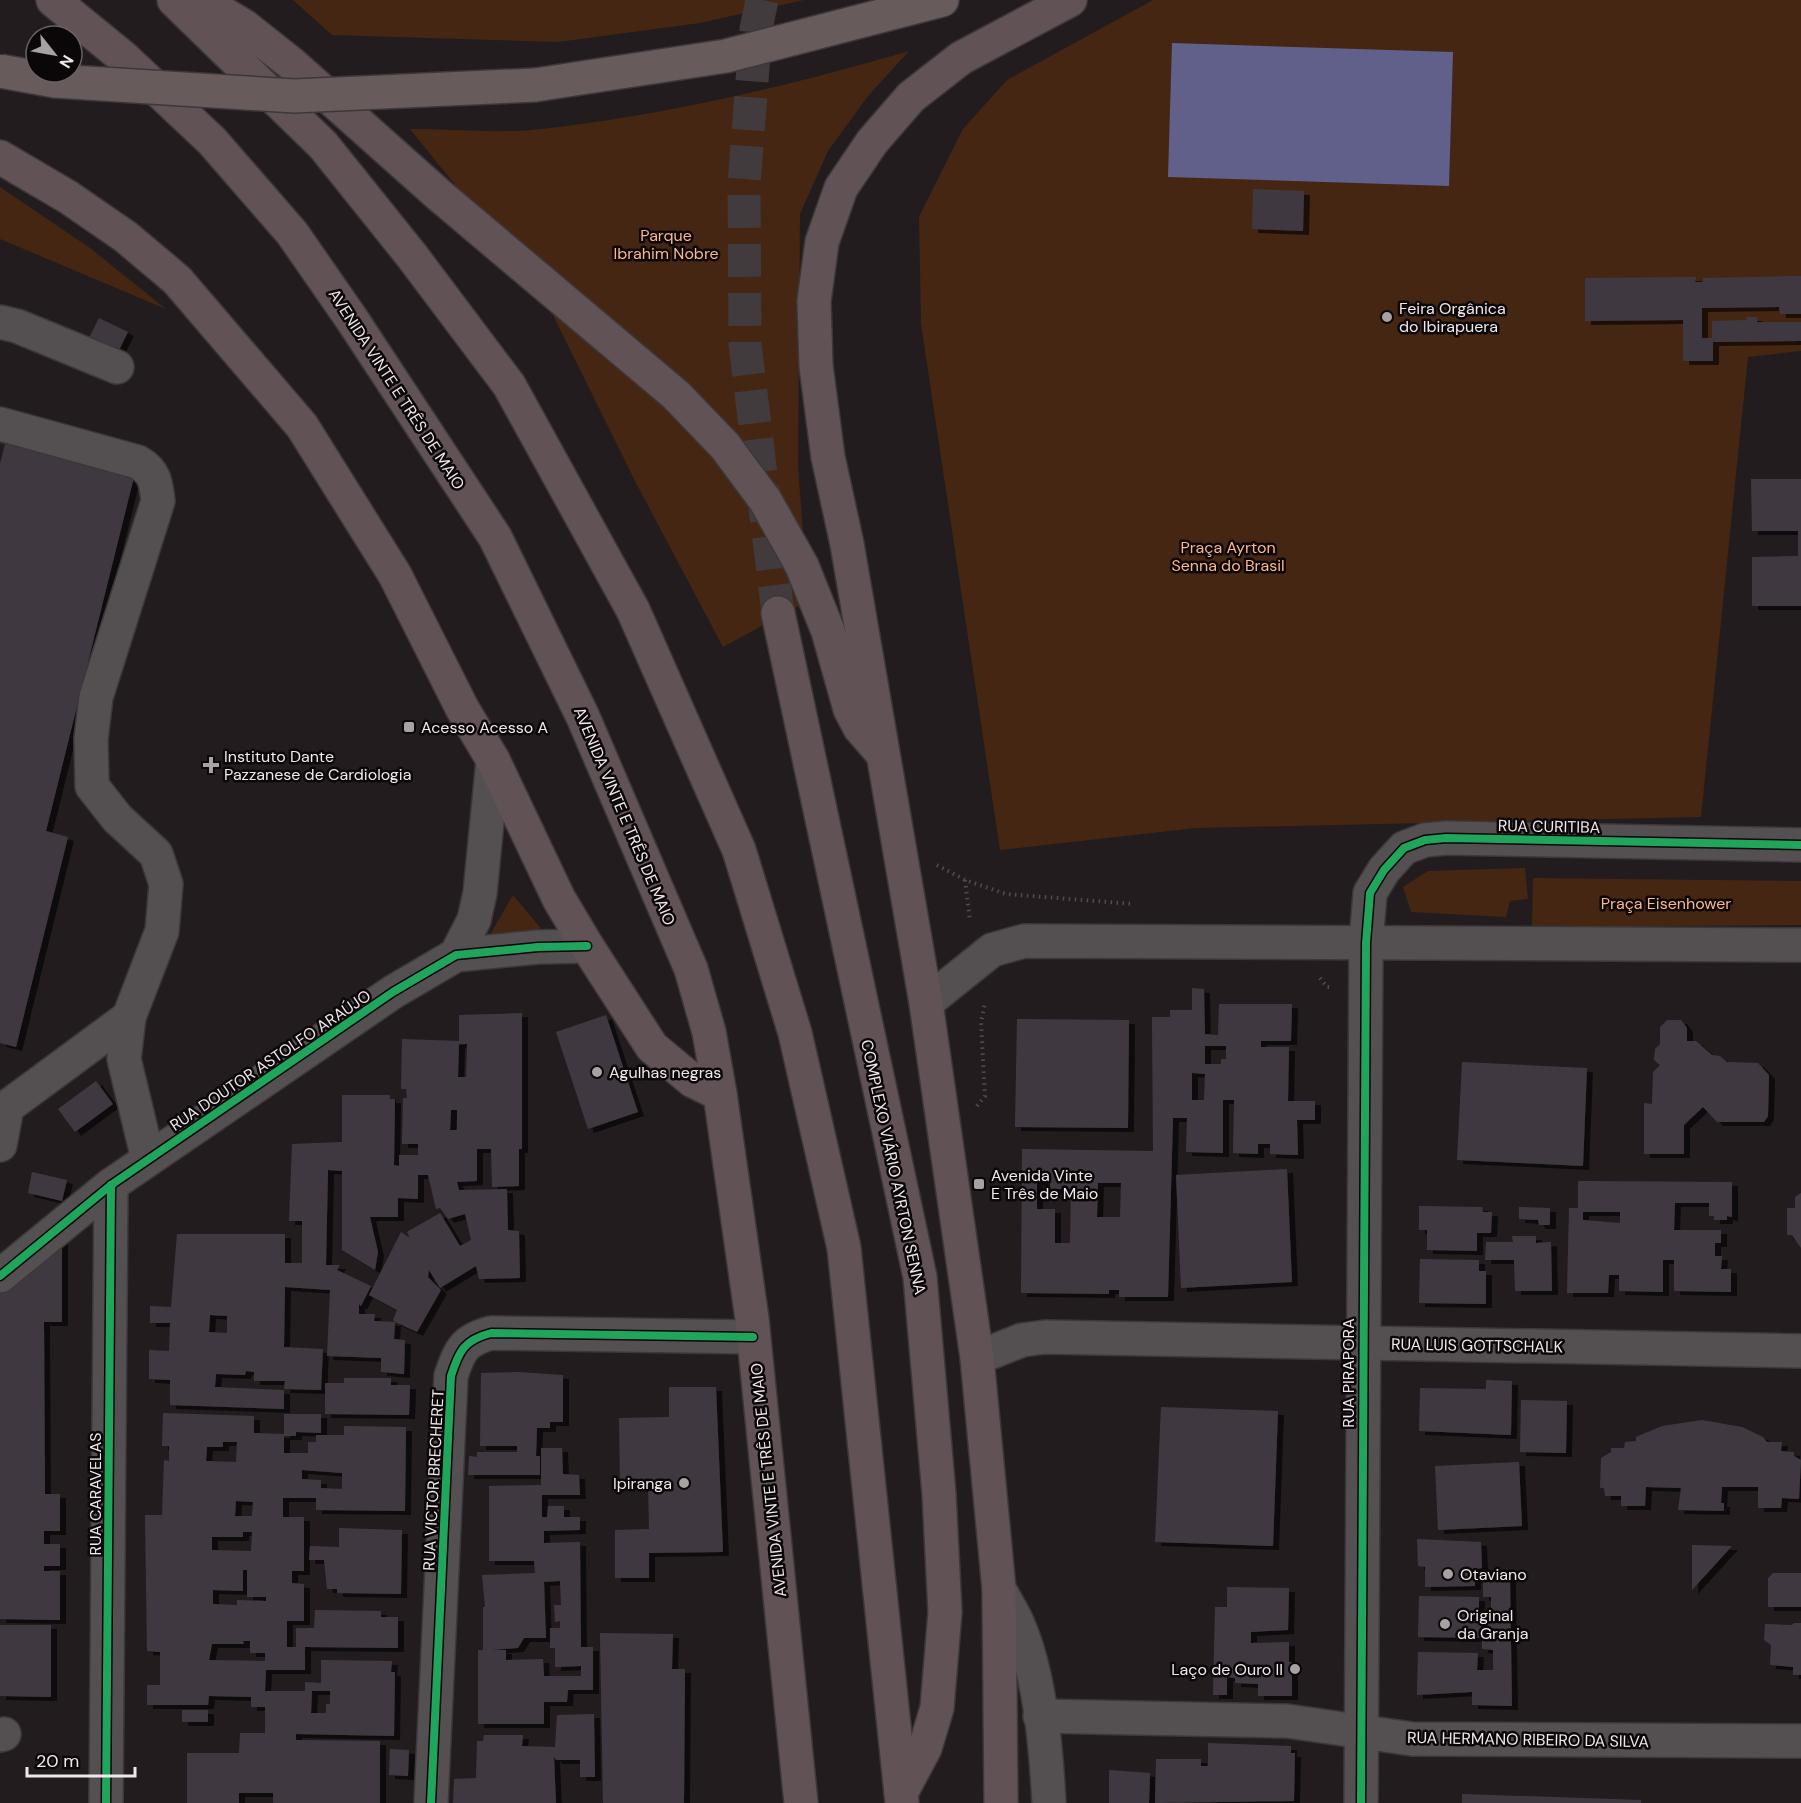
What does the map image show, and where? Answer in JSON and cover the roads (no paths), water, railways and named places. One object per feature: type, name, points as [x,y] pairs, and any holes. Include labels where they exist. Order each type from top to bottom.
[{"type":"highway","name":"AVENIDA VINTE E TRÊS DE MAIO","points":[[53,0],[124,58],[212,141],[292,233],[358,328],[495,537],[583,717],[691,969],[709,1032],[720,1094],[753,1337],[801,1803]]},
{"type":"highway","points":[[174,0],[322,145],[412,256],[509,385],[633,610],[739,850],[795,1033],[844,1248],[901,1798]]},
{"type":"highway","points":[[201,0],[244,26],[292,64],[439,195],[675,395],[725,446],[765,500],[802,566],[828,631],[850,709],[860,728],[883,754]]},
{"type":"highway","points":[[1001,1803],[999,1590],[977,1358],[926,1003],[847,544],[828,457],[816,366],[814,301],[822,242],[841,188],[872,142],[911,97],[961,58],[1070,0]]},
{"type":"highway","points":[[0,158],[68,197],[126,237],[177,280],[302,426],[395,575],[462,708],[493,760],[559,899],[587,946],[652,1047],[693,1081],[720,1094]]},
{"type":"highway","name":"COMPLEXO VIÁRIO AYRTON SENNA","points":[[778,612],[920,1277],[939,1494],[945,1612],[937,1708],[925,1748],[901,1798]]},
{"type":"main road","points":[[0,71],[55,81],[294,96],[535,85],[726,56],[942,0]]},
{"type":"street","points":[[0,322],[17,326],[117,367]]},
{"type":"street","points":[[0,424],[138,462],[147,468],[156,480],[158,501],[96,697],[91,739],[92,786],[117,818],[156,854],[166,884],[162,931],[129,1017],[124,1059],[148,1159]]},
{"type":"street","points":[[456,955],[474,920],[480,893],[493,760]]},
{"type":"street","name":"RUA CURITIBA","points":[[1365,943],[1370,893],[1384,870],[1404,848],[1425,840],[1446,838],[1801,845]]},
{"type":"street","points":[[926,1003],[992,950],[1024,941],[1801,945]]},
{"type":"street","name":"RUA PIRAPORA","points":[[1361,1803],[1361,1343],[1365,943]]},
{"type":"street","name":"RUA DOUTOR ASTOLFO ARAÚJO","points":[[0,1276],[111,1185],[393,992],[456,955],[538,947],[587,946]]},
{"type":"street","points":[[0,1145],[7,1107],[129,1017]]},
{"type":"street","name":"RUA CARAVELAS","points":[[106,1803],[111,1185]]},
{"type":"street","name":"RUA VICTOR BRECHERET","points":[[431,1803],[451,1376],[458,1354],[473,1338],[491,1333],[753,1337]]},
{"type":"street","name":"RUA LUIS GOTTSCHALK","points":[[977,1358],[1023,1340],[1045,1337],[1801,1351]]},
{"type":"street","points":[[999,1590],[1017,1621],[1028,1653],[1040,1716],[1049,1803]]},
{"type":"street","name":"RUA HERMANO RIBEIRO DA SILVA","points":[[1040,1716],[1287,1721],[1412,1739],[1801,1741]]},
{"type":"water","points":[[1172,43],[1453,52],[1449,186],[1168,177]]},
{"type":"tunnel","points":[[762,0],[756,29],[744,185],[745,344],[778,613]]},
{"type":"place","name":"Feira Orgânica do Ibirapuera","points":[[1387,317]]},
{"type":"place","name":"Acesso Acesso A","points":[[409,727]]},
{"type":"place","name":"Instituto Dante Pazzanese de Cardiologia","points":[[211,765]]},
{"type":"place","name":"Agulhas negras","points":[[597,1072]]},
{"type":"place","name":"Avenida Vinte E Três de Maio","points":[[979,1184]]},
{"type":"place","name":"Ipiranga","points":[[684,1483]]},
{"type":"place","name":"Otaviano","points":[[1448,1574]]},
{"type":"place","name":"Original da Granja","points":[[1445,1624]]},
{"type":"place","name":"Laço de Ouro II","points":[[1295,1669]]},
{"type":"park label","name":"Parque Ibrahim Nobre","points":[[666,244]]},
{"type":"park label","name":"Praça Ayrton Senna do Brasil","points":[[1228,556]]},
{"type":"park label","name":"Praça Eisenhower","points":[[1666,903]]}]
